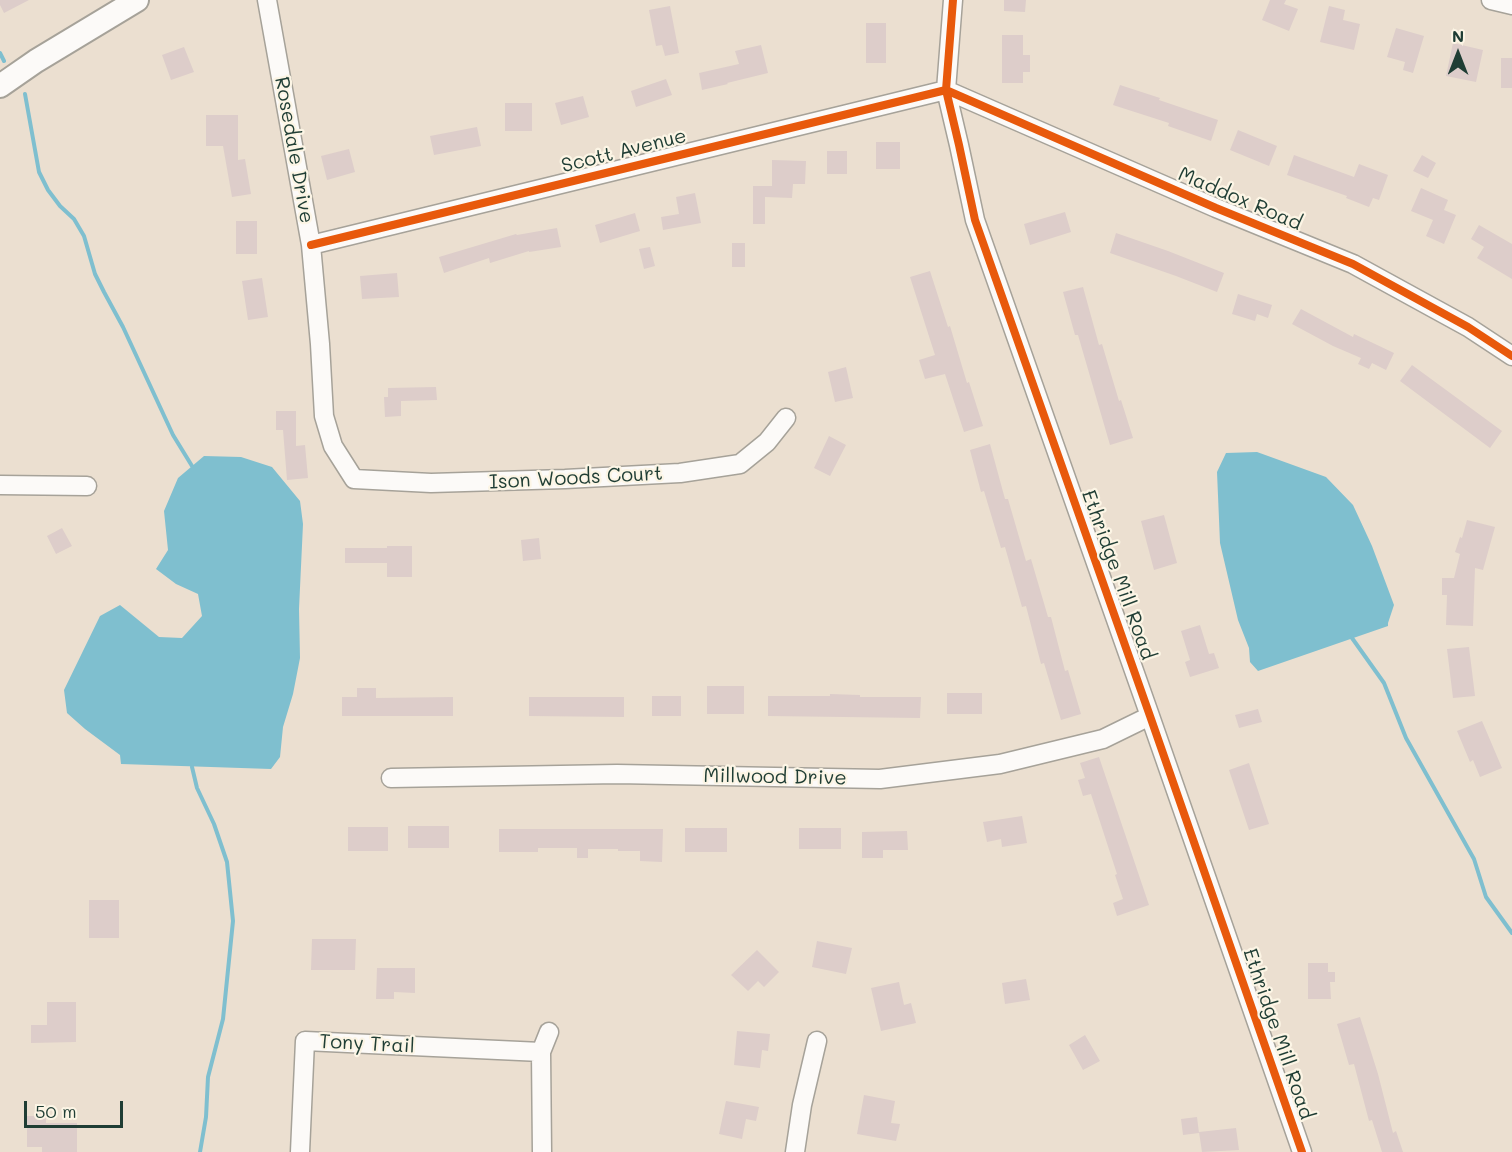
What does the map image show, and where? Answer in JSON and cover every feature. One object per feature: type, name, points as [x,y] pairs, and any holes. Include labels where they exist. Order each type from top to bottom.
[{"type":"main road","points":[[0,86],[36,61],[137,0]]},
{"type":"street","name":"Rosedale Drive","points":[[267,0],[311,244],[324,416],[333,446],[350,473]]},
{"type":"street","name":"Ethridge Mill Road","points":[[953,0],[946,90],[975,220],[1302,1152]]},
{"type":"street","points":[[1491,0],[1512,5]]},
{"type":"street","name":"Scott Avenue","points":[[311,244],[946,90]]},
{"type":"street","name":"Maddox Road","points":[[946,90],[1216,208],[1353,264],[1468,327],[1512,356]]},
{"type":"street","name":"Ison Woods Court","points":[[350,473],[354,479],[431,483],[680,473],[740,464],[767,442],[786,418]]},
{"type":"street","points":[[0,485],[87,486]]},
{"type":"street","name":"Millwood Drive","points":[[391,778],[617,774],[880,778],[1000,764],[1102,739],[1150,716]]},
{"type":"street","points":[[542,1152],[541,1052],[549,1032]]},
{"type":"street","name":"Tony Trail","points":[[300,1152],[305,1041],[541,1052]]},
{"type":"street","points":[[795,1152],[802,1105],[817,1041]]},
{"type":"water","points":[[1257,452],[1326,477],[1353,505],[1372,546],[1394,605],[1388,626],[1258,671],[1250,662],[1249,648],[1238,620],[1220,543],[1217,472],[1226,453]]},
{"type":"water","points":[[204,456],[241,457],[272,467],[300,501],[303,524],[299,609],[300,658],[293,694],[283,727],[280,757],[271,769],[121,764],[120,755],[67,713],[64,690],[100,616],[120,605],[159,637],[182,638],[202,616],[198,594],[176,584],[156,569],[168,550],[164,511],[178,478]]},
{"type":"building","points":[[0,0],[29,0],[4,13]]},
{"type":"building","points":[[1004,0],[1026,0],[1025,12],[1004,11]]},
{"type":"building","points":[[1270,0],[1286,0],[1284,4],[1298,9],[1289,31],[1262,20]]},
{"type":"building","points":[[670,6],[679,53],[665,56],[662,45],[656,46],[649,10]]},
{"type":"building","points":[[1329,6],[1345,10],[1343,20],[1360,24],[1354,50],[1320,42]]},
{"type":"building","points":[[866,23],[886,23],[886,63],[866,63]]},
{"type":"building","points":[[1396,28],[1424,36],[1413,73],[1403,70],[1405,62],[1387,57]]},
{"type":"building","points":[[1002,35],[1023,35],[1023,55],[1030,55],[1030,72],[1023,72],[1023,83],[1002,83]]},
{"type":"building","points":[[1453,43],[1483,50],[1476,82],[1446,76]]},
{"type":"building","points":[[761,45],[768,73],[702,90],[699,73],[739,64],[735,51]]},
{"type":"building","points":[[184,47],[194,72],[171,80],[162,55]]},
{"type":"building","points":[[1501,58],[1512,58],[1512,88],[1501,88]]},
{"type":"building","points":[[666,79],[672,95],[636,107],[631,91]]},
{"type":"building","points":[[1120,85],[1218,120],[1211,141],[1168,126],[1169,123],[1113,105]]},
{"type":"building","points":[[583,96],[589,117],[561,125],[555,103]]},
{"type":"building","points":[[505,103],[532,103],[532,131],[505,131]]},
{"type":"building","points":[[206,115],[238,115],[238,160],[245,159],[251,194],[232,197],[223,146],[206,146]]},
{"type":"building","points":[[477,127],[481,146],[434,155],[430,136]]},
{"type":"building","points":[[1238,130],[1277,146],[1269,166],[1230,150]]},
{"type":"building","points":[[876,142],[900,142],[900,169],[876,169]]},
{"type":"building","points":[[349,149],[355,172],[327,180],[321,156]]},
{"type":"building","points":[[827,151],[847,151],[847,174],[827,174]]},
{"type":"building","points":[[1294,155],[1354,177],[1359,164],[1388,175],[1379,200],[1373,198],[1369,207],[1346,198],[1347,196],[1287,175]]},
{"type":"building","points":[[1422,155],[1436,163],[1428,178],[1413,171]]},
{"type":"building","points":[[772,160],[806,161],[805,184],[793,184],[792,198],[765,197],[765,224],[753,224],[753,186],[772,186]]},
{"type":"building","points":[[1421,188],[1448,200],[1444,210],[1456,215],[1444,244],[1426,236],[1433,220],[1411,211]]},
{"type":"building","points":[[695,193],[701,223],[663,230],[661,217],[679,214],[676,197]]},
{"type":"building","points":[[1065,212],[1071,232],[1030,245],[1024,224]]},
{"type":"building","points":[[635,213],[640,231],[600,243],[595,225]]},
{"type":"building","points":[[236,221],[257,221],[257,254],[236,254]]},
{"type":"building","points":[[1479,225],[1512,244],[1512,279],[1477,258],[1484,247],[1471,239]]},
{"type":"building","points":[[557,228],[561,247],[529,251],[490,263],[489,258],[444,273],[439,257],[516,234]]},
{"type":"building","points":[[1116,233],[1224,273],[1217,292],[1110,253]]},
{"type":"building","points":[[732,243],[745,243],[745,267],[732,267]]},
{"type":"building","points":[[650,247],[655,266],[644,269],[639,249]]},
{"type":"building","points":[[930,271],[983,426],[964,432],[945,374],[925,379],[919,360],[935,355],[910,277]]},
{"type":"building","points":[[397,273],[399,297],[362,299],[360,276]]},
{"type":"building","points":[[262,278],[268,317],[248,320],[242,281]]},
{"type":"building","points":[[1083,287],[1099,345],[1102,344],[1133,438],[1110,445],[1063,292]]},
{"type":"building","points":[[1238,294],[1272,305],[1268,318],[1257,314],[1255,321],[1232,314]]},
{"type":"building","points":[[1301,309],[1353,337],[1354,334],[1394,353],[1386,370],[1372,363],[1369,369],[1358,364],[1361,358],[1292,324]]},
{"type":"building","points":[[1412,365],[1502,431],[1490,448],[1400,381]]},
{"type":"building","points":[[846,367],[853,398],[835,402],[828,372]]},
{"type":"building","points":[[436,387],[437,400],[401,401],[401,416],[385,417],[384,397],[388,397],[388,388]]},
{"type":"building","points":[[276,411],[296,411],[296,446],[305,445],[308,478],[287,480],[283,430],[276,430]]},
{"type":"building","points":[[829,436],[846,445],[830,476],[814,468]]},
{"type":"building","points":[[990,444],[1005,499],[1008,499],[1026,561],[1031,559],[1048,617],[1051,617],[1065,671],[1068,670],[1081,714],[1061,720],[1044,663],[1041,664],[1026,606],[1022,607],[1005,547],[1001,548],[984,491],[981,492],[970,450]]},
{"type":"building","points":[[1164,515],[1177,563],[1154,570],[1141,521]]},
{"type":"building","points":[[1467,520],[1495,527],[1483,570],[1475,568],[1473,626],[1446,625],[1447,595],[1442,595],[1442,578],[1454,578],[1460,554],[1455,552]]},
{"type":"building","points":[[62,528],[72,546],[56,554],[47,536]]},
{"type":"building","points":[[539,538],[541,559],[523,561],[521,540]]},
{"type":"building","points":[[387,546],[412,546],[412,577],[387,577],[387,563],[345,563],[345,548],[387,548]]},
{"type":"building","points":[[1200,625],[1209,654],[1214,653],[1219,668],[1190,677],[1185,662],[1190,660],[1181,631]]},
{"type":"building","points":[[1469,647],[1475,696],[1453,698],[1447,649]]},
{"type":"building","points":[[707,686],[744,686],[744,714],[707,714]]},
{"type":"building","points":[[357,688],[376,688],[376,698],[453,697],[453,716],[342,716],[342,697],[357,697]]},
{"type":"building","points":[[947,693],[982,693],[982,714],[947,714]]},
{"type":"building","points":[[830,694],[860,695],[860,697],[921,697],[920,718],[768,716],[768,696],[830,696]]},
{"type":"building","points":[[652,696],[681,696],[681,716],[652,716]]},
{"type":"building","points":[[529,697],[624,697],[624,717],[529,716]]},
{"type":"building","points":[[1258,709],[1262,722],[1239,728],[1235,715]]},
{"type":"building","points":[[1482,721],[1502,768],[1480,777],[1473,760],[1470,762],[1457,731]]},
{"type":"building","points":[[1099,757],[1149,905],[1117,916],[1113,903],[1123,899],[1115,875],[1117,874],[1091,794],[1083,796],[1078,780],[1085,778],[1080,763]]},
{"type":"building","points":[[1249,763],[1269,824],[1249,830],[1229,770]]},
{"type":"building","points":[[1022,816],[1027,843],[1002,847],[1001,839],[987,842],[983,822]]},
{"type":"building","points":[[408,826],[449,826],[449,848],[408,848]]},
{"type":"building","points":[[348,827],[388,827],[388,851],[348,851]]},
{"type":"building","points":[[685,828],[727,828],[727,852],[685,852]]},
{"type":"building","points":[[799,828],[841,828],[841,849],[799,849]]},
{"type":"building","points":[[499,829],[663,829],[662,862],[640,861],[640,851],[618,851],[618,849],[588,849],[588,858],[577,858],[577,848],[538,848],[538,852],[499,852]]},
{"type":"building","points":[[907,831],[908,850],[883,850],[883,858],[862,858],[862,832]]},
{"type":"building","points":[[89,900],[119,900],[119,938],[89,938]]},
{"type":"building","points":[[312,939],[356,939],[355,970],[311,970]]},
{"type":"building","points":[[817,941],[852,948],[846,974],[812,967]]},
{"type":"building","points":[[757,950],[779,972],[764,987],[758,981],[748,991],[731,975]]},
{"type":"building","points":[[1308,963],[1328,963],[1328,972],[1335,972],[1335,982],[1330,982],[1331,999],[1308,999]]},
{"type":"building","points":[[377,968],[415,968],[415,993],[394,992],[394,999],[376,999]]},
{"type":"building","points":[[1026,979],[1030,1000],[1005,1004],[1002,983]]},
{"type":"building","points":[[899,982],[904,1005],[911,1003],[916,1023],[881,1031],[871,988]]},
{"type":"building","points":[[47,1002],[76,1002],[76,1042],[31,1043],[31,1025],[47,1025]]},
{"type":"building","points":[[1360,1017],[1393,1133],[1396,1131],[1403,1152],[1382,1152],[1372,1120],[1369,1121],[1354,1064],[1349,1065],[1337,1024]]},
{"type":"building","points":[[737,1031],[770,1034],[768,1051],[762,1050],[760,1068],[734,1065]]},
{"type":"building","points":[[1085,1035],[1100,1061],[1083,1070],[1069,1045]]},
{"type":"building","points":[[864,1095],[895,1101],[891,1123],[900,1124],[896,1141],[857,1134]]},
{"type":"building","points":[[726,1101],[759,1107],[756,1121],[746,1119],[742,1139],[719,1134]]},
{"type":"building","points":[[27,1116],[46,1116],[46,1123],[77,1123],[77,1152],[42,1152],[42,1147],[27,1147]]},
{"type":"building","points":[[1197,1117],[1199,1133],[1183,1135],[1181,1119]]},
{"type":"building","points":[[1236,1128],[1239,1150],[1202,1152],[1199,1132]]},
{"type":"waterway","points":[[0,53],[4,61]]},
{"type":"waterway","points":[[25,94],[39,172],[48,190],[74,219],[84,236],[95,274],[123,327],[173,435],[192,466]]},
{"type":"waterway","points":[[1352,638],[1384,683],[1406,738],[1474,859],[1486,897],[1512,933]]},
{"type":"waterway","points":[[192,767],[197,788],[214,824],[227,862],[233,921],[223,1019],[208,1077],[206,1117],[200,1152]]},
{"type":"cycle path","points":[[953,0],[946,90],[975,220],[1302,1152]]},
{"type":"cycle path","points":[[311,245],[946,90],[1216,208],[1353,264],[1468,327],[1512,356]]}]
